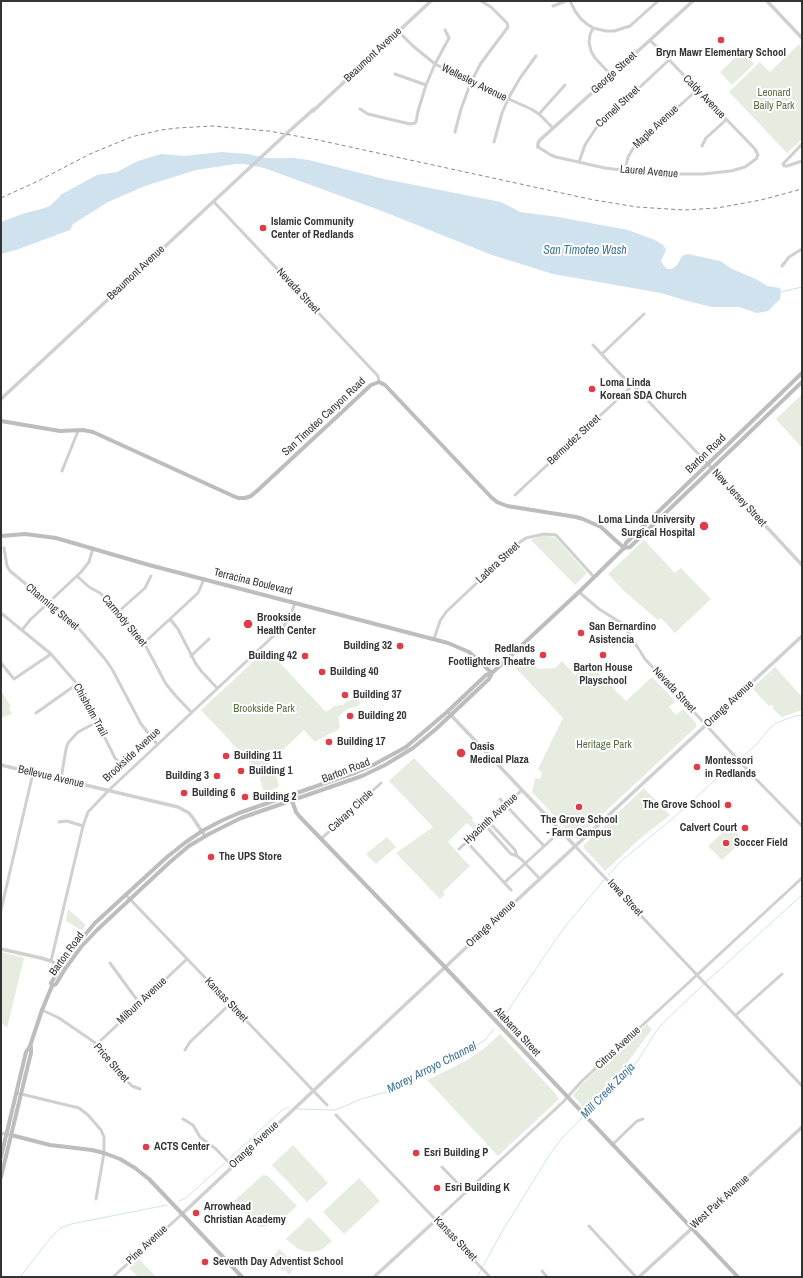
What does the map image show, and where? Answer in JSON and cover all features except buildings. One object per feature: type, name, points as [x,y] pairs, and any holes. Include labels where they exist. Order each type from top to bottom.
[{"type":"main road","name":"Barton Road","points":[[63,968],[70,963],[89,939],[130,899],[189,846],[236,820],[362,776],[402,756],[424,739],[579,592],[624,548],[626,543],[802,373]]},
{"type":"main road","name":"San Timoteo Canyon Road","points":[[1,421],[60,431],[93,432],[231,496],[245,498],[251,496],[258,490],[371,385],[379,382],[385,385],[491,497],[498,502],[507,506],[583,519],[601,527],[624,548]]},
{"type":"main road","name":"Barton Road","points":[[624,548],[630,547],[802,382]]},
{"type":"main road","name":"Terracina Boulevard","points":[[1,536],[25,534],[56,538],[149,565],[434,639],[469,652],[492,673]]},
{"type":"main road","name":"Barton Road","points":[[42,1010],[52,986],[56,984],[73,949],[81,938],[95,923],[176,849],[202,831],[220,821],[357,772],[399,751],[447,712],[486,675],[492,673]]},
{"type":"main road","points":[[399,751],[402,756]]},
{"type":"main road","name":"Alabama Street","points":[[290,796],[298,815],[738,1277]]},
{"type":"main road","points":[[81,938],[89,939]]},
{"type":"main road","points":[[70,963],[70,959],[75,952],[73,949]]},
{"type":"main road","points":[[1,1174],[9,1134],[31,1053],[30,1046],[42,1010]]},
{"type":"main road","points":[[9,1134],[50,1144],[92,1150],[120,1159],[135,1168],[149,1179],[242,1277]]},
{"type":"main road","points":[[1,1157],[9,1134]]},
{"type":"street","name":"Beaumont Avenue","points":[[1,399],[431,1]]},
{"type":"street","points":[[455,132],[461,109],[471,82],[481,62],[507,29],[508,25],[491,7],[481,1]]},
{"type":"street","points":[[553,6],[566,1]]},
{"type":"street","points":[[570,1],[581,19],[593,28],[606,31],[614,31],[630,26],[658,1]]},
{"type":"street","name":"George Street","points":[[538,147],[540,140],[693,1]]},
{"type":"street","points":[[767,1],[802,38]]},
{"type":"street","points":[[593,28],[589,42],[591,51],[595,58],[611,76]]},
{"type":"street","points":[[360,109],[368,114],[415,124],[426,85],[449,38],[445,30]]},
{"type":"street","name":"Wellesley Avenue","points":[[398,31],[413,46],[435,64],[531,109],[539,114],[554,128]]},
{"type":"street","name":"Caldy Avenue","points":[[650,40],[755,149],[758,155]]},
{"type":"street","points":[[494,142],[502,113],[508,99],[520,78],[536,56]]},
{"type":"street","name":"Cornell Street","points":[[579,162],[590,135],[596,128],[669,60]]},
{"type":"street","points":[[395,74],[426,85]]},
{"type":"street","points":[[539,114],[565,85]]},
{"type":"street","name":"Maple Avenue","points":[[625,171],[628,156],[634,147],[697,90]]},
{"type":"street","points":[[702,146],[706,138],[726,120]]},
{"type":"street","points":[[802,144],[783,163],[784,166],[802,161]]},
{"type":"street","name":"Laurel Avenue","points":[[538,147],[551,155],[579,162],[625,171],[654,174],[683,175],[731,171],[745,167],[756,159],[758,155]]},
{"type":"street","name":"Nevada Street","points":[[214,202],[378,376],[379,382]]},
{"type":"street","points":[[782,266],[789,258],[802,249]]},
{"type":"street","points":[[602,354],[644,314]]},
{"type":"street","name":"New Jersey Street","points":[[593,345],[708,464],[802,565]]},
{"type":"street","name":"Bermudez Street","points":[[515,495],[632,385]]},
{"type":"street","points":[[62,471],[78,431]]},
{"type":"street","name":"Ladera Street","points":[[434,639],[440,621],[446,612],[526,538],[544,534],[556,535],[594,577]]},
{"type":"street","name":"Channing Street","points":[[4,548],[6,562],[10,571],[75,624],[105,659],[112,669],[141,724],[157,744]]},
{"type":"street","points":[[22,630],[30,620],[86,566],[93,548]]},
{"type":"street","name":"Carmody Street","points":[[77,576],[89,587],[106,598],[118,612],[144,643],[166,684],[192,712]]},
{"type":"street","points":[[118,612],[145,588],[151,576]]},
{"type":"street","points":[[144,643],[198,593],[204,579]]},
{"type":"street","name":"Nevada Street","points":[[579,592],[599,609],[623,624],[645,659],[753,776],[802,826]]},
{"type":"street","name":"Brookside Avenue","points":[[51,961],[82,826],[88,812],[157,744],[286,624],[295,602]]},
{"type":"street","name":"Chisholm Trail","points":[[1,612],[51,654],[77,684],[115,758],[120,763]]},
{"type":"street","points":[[170,619],[178,629],[191,656],[202,672],[217,688]]},
{"type":"street","name":"Orange Avenue","points":[[182,1214],[313,1090],[802,636]]},
{"type":"street","points":[[191,656],[209,639]]},
{"type":"street","points":[[1,663],[14,679],[51,654]]},
{"type":"street","points":[[36,713],[77,684]]},
{"type":"street","name":"Iowa Street","points":[[447,712],[698,974],[802,1086]]},
{"type":"street","points":[[61,779],[68,743],[78,732],[97,722]]},
{"type":"street","name":"Bellevue Avenue","points":[[1,765],[178,807],[189,813],[205,836]]},
{"type":"street","points":[[1,908],[33,773]]},
{"type":"street","name":"Calvary Circle","points":[[321,839],[381,782]]},
{"type":"street","name":"Hyacinth Avenue","points":[[459,849],[522,790]]},
{"type":"street","points":[[500,798],[544,846]]},
{"type":"street","points":[[59,822],[67,821],[82,826]]},
{"type":"street","points":[[488,821],[516,851],[517,856]]},
{"type":"street","points":[[485,825],[512,854],[517,856],[526,864],[540,879]]},
{"type":"street","points":[[505,882],[552,839]]},
{"type":"street","points":[[467,842],[511,890]]},
{"type":"street","name":"Citrus Avenue","points":[[436,1220],[588,1076],[802,878]]},
{"type":"street","name":"Kansas Street","points":[[126,895],[327,1104]]},
{"type":"street","points":[[1,948],[51,961],[63,968]]},
{"type":"street","name":"Milburn Avenue","points":[[98,1044],[187,959]]},
{"type":"street","points":[[110,963],[140,1004]]},
{"type":"street","points":[[736,1015],[782,974]]},
{"type":"street","points":[[185,1050],[190,1042],[230,1004]]},
{"type":"street","name":"Price Street","points":[[42,1010],[59,1018],[98,1044],[102,1054],[132,1086],[140,1090]]},
{"type":"street","points":[[19,1094],[78,1108],[95,1122],[103,1133],[104,1137],[104,1154],[96,1199]]},
{"type":"street","name":"Kansas Street","points":[[336,1115],[490,1277]]},
{"type":"street","points":[[183,1118],[192,1125],[200,1137],[216,1149],[232,1166]]},
{"type":"street","points":[[612,1145],[637,1121],[643,1119]]},
{"type":"street","name":"West Park Avenue","points":[[639,1277],[802,1127]]},
{"type":"street","points":[[1,1133],[9,1134]]},
{"type":"street","points":[[442,1166],[466,1192]]},
{"type":"street","name":"Pine Avenue","points":[[113,1277],[182,1214]]},
{"type":"street","points":[[374,1277],[436,1220]]},
{"type":"street","points":[[589,1226],[636,1277]]},
{"type":"street","points":[[542,1271],[547,1277]]},
{"type":"green space","name":"Leonard Baily Park","points":[[799,44],[802,51],[802,139],[787,153],[729,92],[760,62],[770,72]]},
{"type":"green space","points":[[742,51],[754,64],[732,85],[720,72]]},
{"type":"green space","points":[[802,394],[802,448],[776,419]]},
{"type":"green space","points":[[540,536],[556,538],[587,573],[575,585],[531,540]]},
{"type":"green space","points":[[644,540],[675,573],[681,568],[711,599],[675,633],[661,618],[658,620],[625,592],[608,574]]},
{"type":"green space","name":"Brookside Park","points":[[267,649],[326,712],[334,705],[336,707],[338,705],[343,705],[358,694],[360,704],[356,707],[349,708],[338,717],[340,727],[337,731],[315,742],[304,730],[259,772],[201,710]]},
{"type":"green space","name":"Heritage Park","points":[[525,654],[538,669],[555,668],[562,661],[575,675],[589,664],[626,701],[652,677],[675,701],[669,707],[676,715],[683,709],[696,723],[696,727],[577,838],[575,838],[532,792],[535,778],[540,779],[542,773],[538,769],[563,718],[513,665]]},
{"type":"green space","points":[[775,667],[802,697],[802,710],[782,717],[773,709],[773,705],[769,706],[752,688]]},
{"type":"green space","points":[[1,691],[11,706],[9,708],[12,714],[1,718]]},
{"type":"green space","points":[[414,758],[473,818],[472,820],[479,827],[475,831],[467,823],[448,842],[470,866],[443,892],[445,894],[440,899],[396,853],[433,827],[389,781]]},
{"type":"green space","points":[[273,771],[279,785],[266,793],[264,792],[260,777]]},
{"type":"green space","points":[[644,788],[670,815],[642,837],[605,871],[584,848],[584,845]]},
{"type":"green space","name":"Soccer Field","points":[[730,826],[743,840],[722,860],[708,846]]},
{"type":"green space","points":[[387,837],[396,847],[376,864],[366,854]]},
{"type":"green space","points":[[68,909],[86,925],[81,930],[66,921]]},
{"type":"green space","points":[[1,952],[24,958],[7,1028],[1,1022]]},
{"type":"green space","points":[[647,1024],[652,1029],[630,1059],[616,1077],[584,1108],[573,1095],[583,1083]]},
{"type":"green space","points":[[500,1034],[559,1099],[498,1156],[427,1080],[467,1060],[485,1048]]},
{"type":"green space","points":[[293,1145],[328,1183],[307,1202],[272,1165]]},
{"type":"green space","points":[[263,1175],[268,1176],[297,1206],[279,1222],[261,1227],[257,1226],[234,1201]]},
{"type":"green space","points":[[359,1178],[380,1201],[344,1234],[323,1212]]},
{"type":"green space","points":[[309,1217],[332,1241],[318,1251],[308,1252],[298,1249],[286,1239]]},
{"type":"green space","points":[[280,1249],[292,1262],[289,1266],[293,1270],[289,1275],[285,1270],[283,1271],[270,1259]]},
{"type":"green space","points":[[139,1259],[156,1277],[138,1277],[129,1268]]},
{"type":"water","name":"San Timoteo Wash","points":[[221,152],[248,154],[266,158],[294,158],[309,160],[384,179],[501,202],[520,212],[558,217],[628,230],[655,240],[663,245],[666,250],[661,261],[667,269],[672,269],[677,265],[682,256],[688,254],[720,261],[732,269],[756,279],[767,286],[780,288],[780,299],[768,311],[757,313],[739,307],[712,307],[661,293],[553,274],[492,255],[382,211],[264,168],[244,164],[196,170],[145,186],[108,202],[73,224],[70,230],[1,254],[1,222],[50,206],[62,194],[97,175],[117,172],[138,161],[161,154],[184,156]]},
{"type":"waterway","points":[[781,292],[802,287]]},
{"type":"waterway","name":"Morey Arroyo Channel","points":[[741,758],[757,744],[776,723],[802,715]]},
{"type":"waterway","name":"Morey Arroyo Channel","points":[[608,876],[620,862],[672,819],[734,763]]},
{"type":"waterway","name":"Morey Arroyo Channel","points":[[501,1021],[567,924],[604,880]]},
{"type":"waterway","name":"Mill Creek Zanja","points":[[706,982],[802,895]]},
{"type":"waterway","name":"Mill Creek Zanja","points":[[585,1114],[619,1083],[639,1059],[662,1024],[704,984]]},
{"type":"waterway","name":"Morey Arroyo Channel","points":[[296,1109],[336,1110],[361,1099],[390,1091],[467,1052],[486,1039],[494,1029]]},
{"type":"waterway","name":"Morey Arroyo Channel","points":[[230,1158],[282,1110],[289,1108]]},
{"type":"waterway","name":"Mill Creek Zanja","points":[[477,1277],[503,1230],[550,1154],[562,1138],[583,1117]]},
{"type":"waterway","name":"Morey Arroyo Channel","points":[[179,1201],[186,1198],[225,1163]]},
{"type":"waterway","name":"Morey Arroyo Channel","points":[[20,1277],[52,1236],[61,1228],[71,1224],[167,1205]]},
{"type":"railway","points":[[1,198],[90,154],[131,137],[161,130],[212,126],[269,131],[318,140],[594,200],[637,207],[684,210],[717,208],[761,200],[802,189]]},
{"type":"place","name":"Bryn Mawr Elementary School","points":[[721,40]]},
{"type":"place","name":"Islamic Community Center of Redlands","points":[[263,228]]},
{"type":"place","name":"Loma Linda Korean SDA Church","points":[[592,389]]},
{"type":"place","name":"Loma Linda University Surgical Hospital","points":[[704,526]]},
{"type":"place","name":"Brookside Health Center","points":[[248,624]]},
{"type":"place","name":"San Bernardino Asistencia","points":[[581,633]]},
{"type":"place","name":"Building 32","points":[[400,646]]},
{"type":"place","name":"Redlands Footlighters Theatre","points":[[543,655]]},
{"type":"place","name":"Barton House Playschool","points":[[603,655]]},
{"type":"place","name":"Building 42","points":[[305,656]]},
{"type":"place","name":"Building 40","points":[[322,672]]},
{"type":"place","name":"Building 37","points":[[345,695]]},
{"type":"place","name":"Building 20","points":[[350,716]]},
{"type":"place","name":"Building 17","points":[[329,742]]},
{"type":"place","name":"Oasis Medical Plaza","points":[[461,753]]},
{"type":"place","name":"Building 11","points":[[226,756]]},
{"type":"place","name":"Montessori in Redlands","points":[[697,767]]},
{"type":"place","name":"Building 1","points":[[241,771]]},
{"type":"place","name":"Building 3","points":[[217,776]]},
{"type":"place","name":"Building 6","points":[[184,793]]},
{"type":"place","name":"Building 2","points":[[245,797]]},
{"type":"place","name":"The Grove School","points":[[728,805]]},
{"type":"place","name":"The Grove School - Farm Campus","points":[[579,807]]},
{"type":"place","name":"Calvert Court","points":[[745,828]]},
{"type":"place","name":"Soccer Field","points":[[726,843]]},
{"type":"place","name":"The UPS Store","points":[[211,857]]},
{"type":"place","name":"ACTS Center","points":[[146,1147]]},
{"type":"place","name":"Esri Building P","points":[[416,1153]]},
{"type":"place","name":"Esri Building K","points":[[437,1188]]},
{"type":"place","name":"Arrowhead Christian Academy","points":[[196,1213]]},
{"type":"place","name":"Seventh Day Adventist School","points":[[205,1262]]}]
